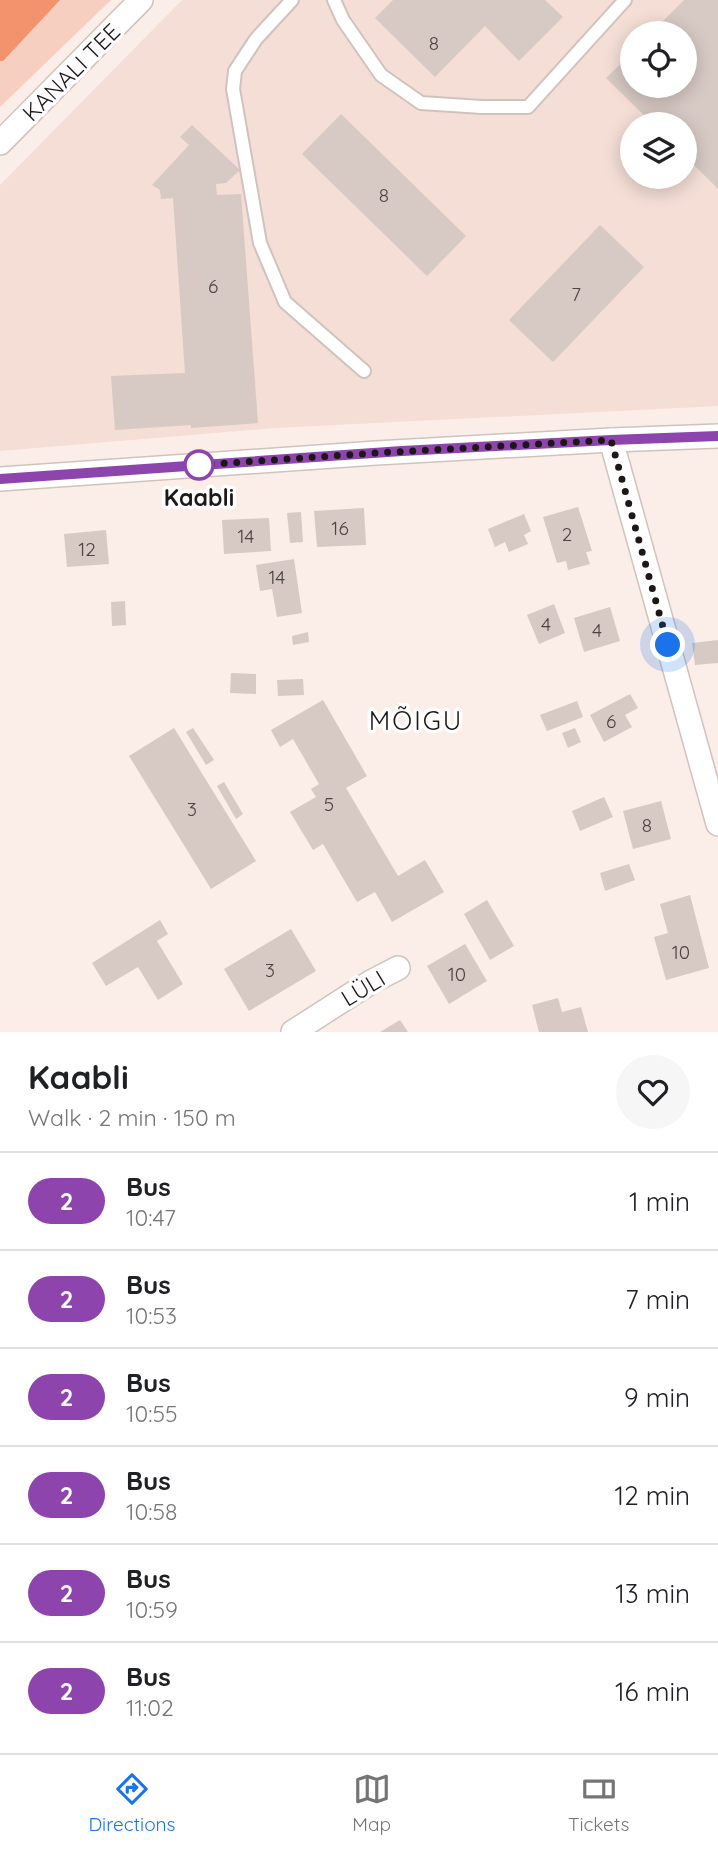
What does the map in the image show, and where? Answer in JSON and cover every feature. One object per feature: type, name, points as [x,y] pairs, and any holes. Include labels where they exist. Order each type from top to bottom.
[{"type":"street","name":"KANALI TEE","points":[[0,143],[141,0]]},
{"type":"street","points":[[0,480],[362,454],[718,436]]},
{"type":"street","points":[[611,440],[718,824]]},
{"type":"street","name":"LÜLI","points":[[293,1032],[398,968]]},
{"type":"lane","points":[[292,0],[256,39],[235,71],[233,89],[260,243],[285,302],[364,371]]},
{"type":"lane","points":[[334,0],[342,20],[381,75],[421,103],[482,107],[528,107],[625,0]]},
{"type":"shaded area","points":[[0,0],[60,0],[3,61],[0,61]]},
{"type":"shaded area","points":[[59,0],[111,0],[0,107],[0,61]]},
{"type":"shaded area","points":[[182,0],[718,0],[718,406],[275,428],[0,451],[0,185]]},
{"type":"building","points":[[393,0],[545,0],[563,17],[519,61],[485,26],[435,77],[375,18]]},
{"type":"building","points":[[684,0],[718,0],[718,189],[697,168],[697,112],[641,112],[626,98],[697,98],[697,21],[663,21]]},
{"type":"building","points":[[620,65],[620,92],[606,78]]},
{"type":"building","points":[[341,114],[466,236],[427,276],[302,154]]},
{"type":"building","points":[[192,125],[240,170],[226,183],[216,184],[217,195],[241,194],[258,423],[115,430],[111,376],[185,373],[173,198],[161,199],[160,190],[152,185],[189,145],[180,137]]},
{"type":"building","points":[[600,225],[644,267],[553,362],[509,320]]},
{"type":"building","points":[[578,507],[592,551],[586,552],[590,564],[568,570],[566,561],[557,563],[543,517]]},
{"type":"building","points":[[364,508],[366,545],[317,547],[314,511]]},
{"type":"building","points":[[301,512],[303,542],[290,543],[287,513]]},
{"type":"building","points":[[524,514],[531,531],[524,535],[528,544],[509,552],[505,542],[495,547],[488,529]]},
{"type":"building","points":[[269,518],[271,551],[224,554],[222,520]]},
{"type":"building","points":[[106,530],[109,564],[67,567],[64,534]]},
{"type":"building","points":[[294,559],[302,613],[277,617],[272,589],[260,591],[256,565]]},
{"type":"building","points":[[125,601],[126,625],[112,626],[111,602]]},
{"type":"building","points":[[554,604],[565,633],[539,644],[527,615]]},
{"type":"building","points":[[610,607],[620,641],[584,652],[574,618]]},
{"type":"building","points":[[308,632],[309,642],[293,645],[292,636]]},
{"type":"building","points":[[718,640],[718,663],[695,665],[692,643]]},
{"type":"building","points":[[231,673],[256,674],[256,694],[230,693]]},
{"type":"building","points":[[303,679],[304,695],[278,696],[277,680]]},
{"type":"building","points":[[630,694],[638,708],[625,715],[632,727],[604,742],[590,715]]},
{"type":"building","points":[[323,700],[367,776],[346,788],[398,876],[425,860],[444,892],[392,922],[375,892],[357,902],[323,844],[313,850],[290,812],[316,797],[311,789],[319,784],[293,739],[280,747],[271,730]]},
{"type":"building","points":[[577,701],[583,717],[547,731],[540,715]]},
{"type":"building","points":[[174,728],[256,861],[211,889],[129,756]]},
{"type":"building","points":[[193,728],[214,760],[206,765],[186,732]]},
{"type":"building","points":[[575,728],[581,742],[568,748],[562,733]]},
{"type":"building","points":[[224,782],[243,814],[236,819],[217,786]]},
{"type":"building","points":[[604,797],[613,817],[580,831],[572,811]]},
{"type":"building","points":[[661,801],[671,839],[633,849],[623,811]]},
{"type":"building","points":[[629,864],[635,880],[605,891],[600,873]]},
{"type":"building","points":[[690,895],[709,968],[666,980],[654,937],[668,933],[660,904]]},
{"type":"building","points":[[487,900],[514,946],[490,960],[464,914]]},
{"type":"building","points":[[160,920],[168,934],[157,941],[183,984],[158,1000],[138,967],[106,986],[92,963]]},
{"type":"building","points":[[291,929],[316,971],[249,1011],[224,969]]},
{"type":"building","points":[[465,944],[487,981],[449,1004],[427,966]]},
{"type":"building","points":[[558,998],[562,1012],[581,1007],[588,1032],[539,1032],[532,1005]]},
{"type":"building","points":[[400,1020],[408,1032],[380,1032]]},
{"type":"bus line","name":"2","points":[[0,479],[402,451],[718,436]]},
{"type":"place","name":"Kaabli","points":[[199,465]]},
{"type":"district","name":"MÕIGU","points":[[416,720]]},
{"type":"route","points":[[199,465],[611,440],[668,645]]}]
